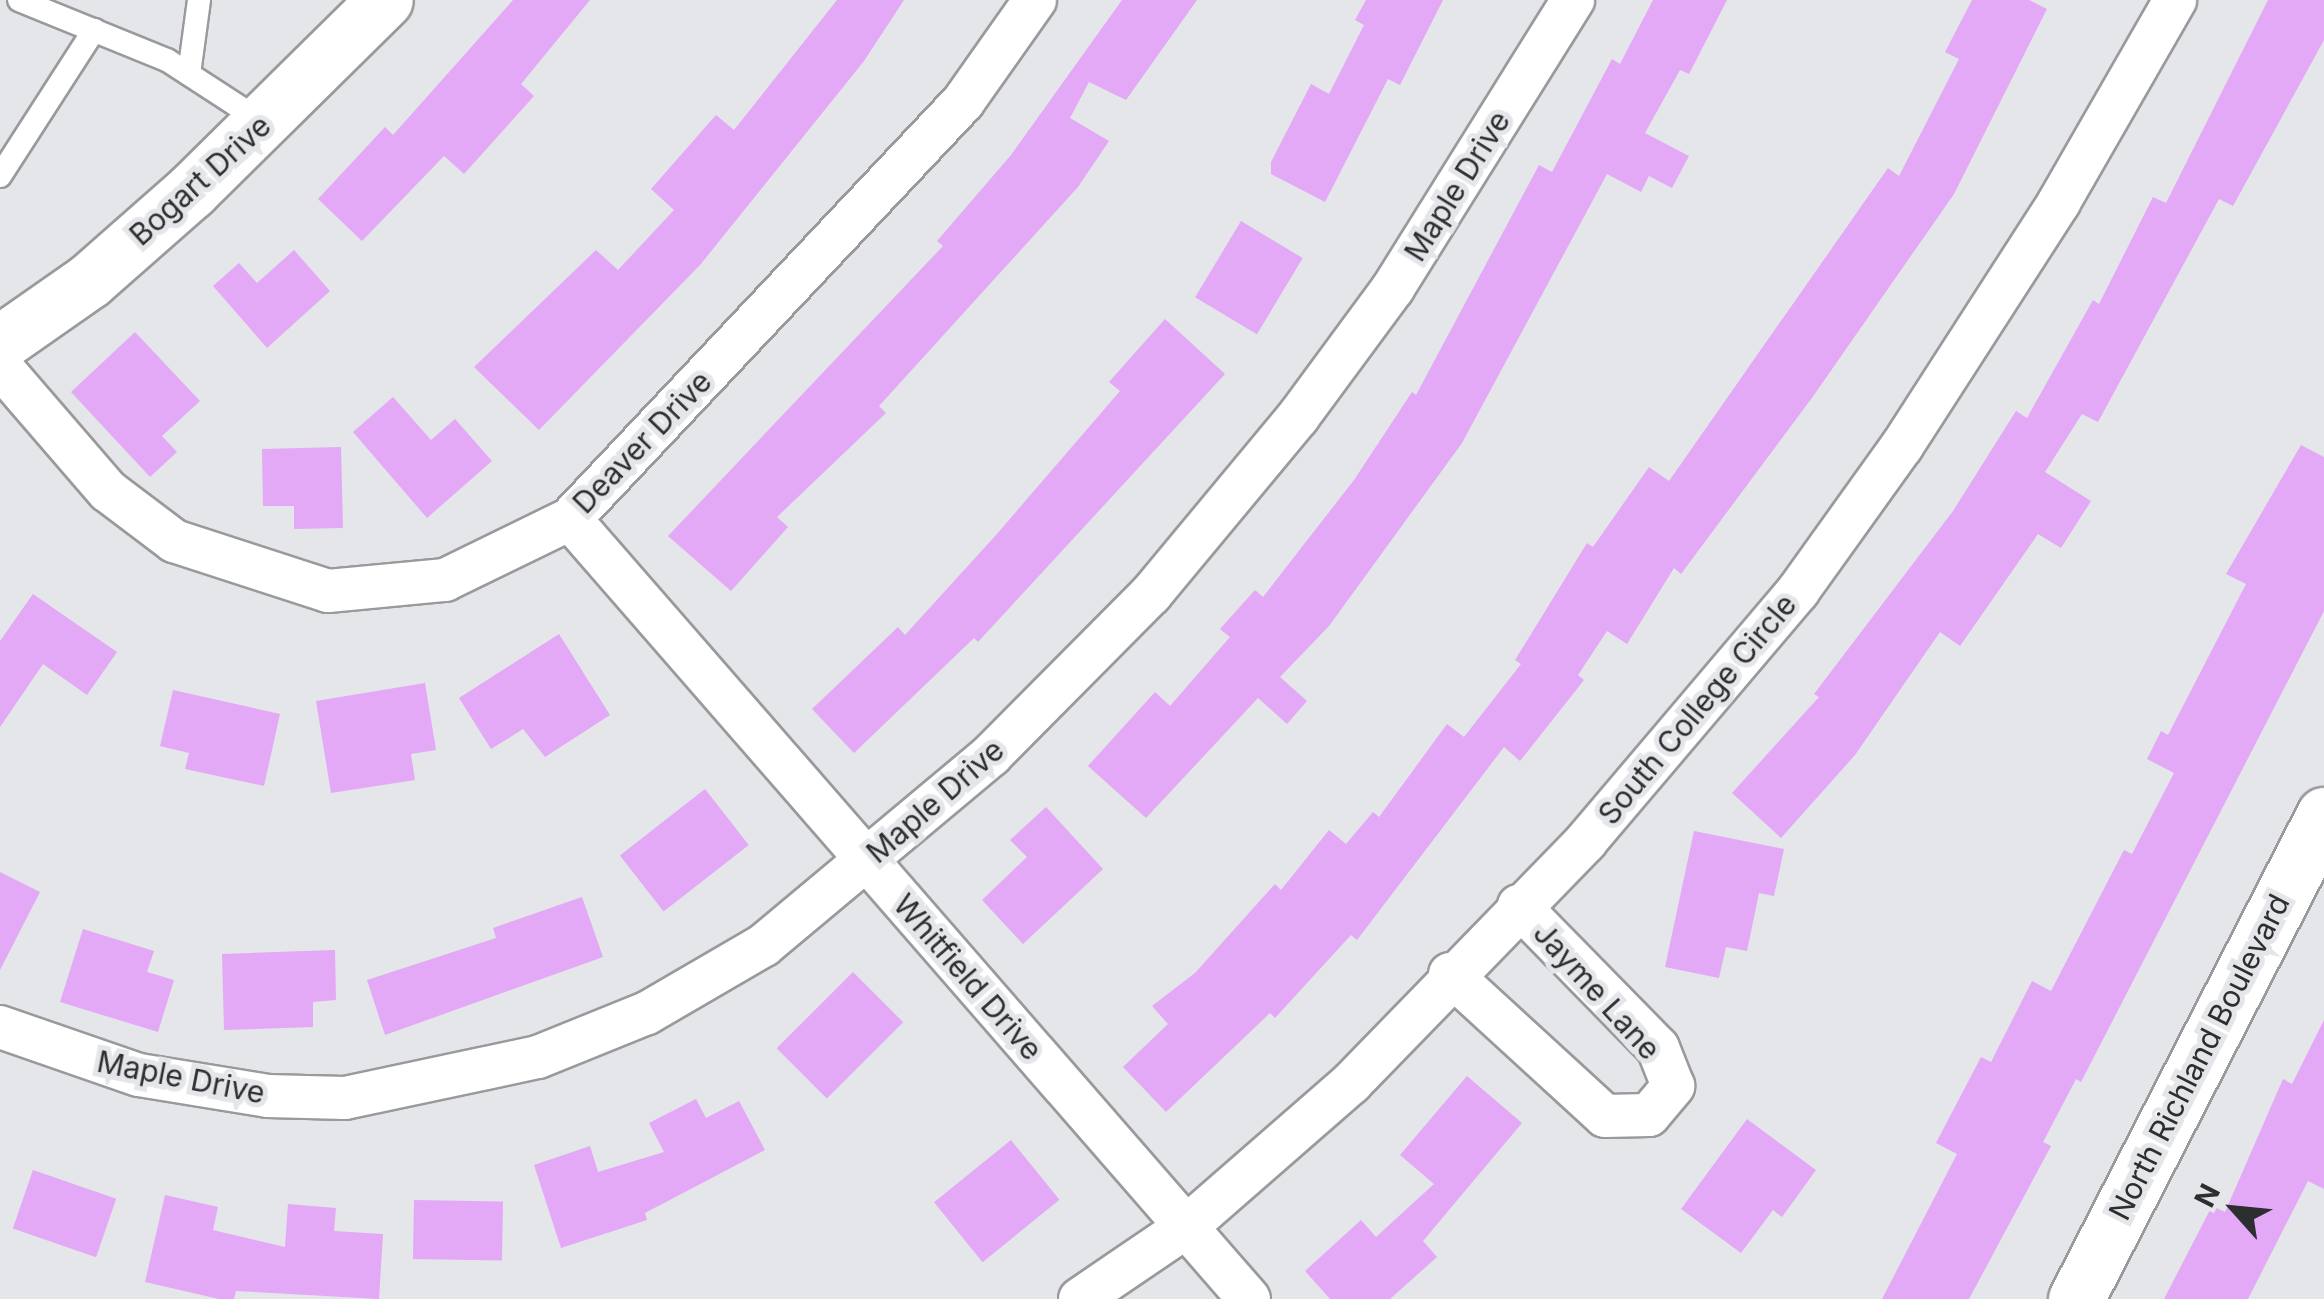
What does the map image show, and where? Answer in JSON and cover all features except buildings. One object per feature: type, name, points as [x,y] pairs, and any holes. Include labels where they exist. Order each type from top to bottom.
[{"type":"street","name":"Bogart Drive","points":[[0,342],[90,280],[264,123],[385,0]]},
{"type":"street","name":"Deaver Drive","points":[[0,366],[136,518],[242,567],[328,591],[444,580],[570,518],[963,102],[1035,0]]},
{"type":"street","name":"Maple Drive","points":[[0,1026],[139,1075],[268,1096],[345,1098],[538,1056],[647,1013],[764,944],[991,755],[1151,594],[1298,417],[1393,288],[1573,0]]},
{"type":"street","name":"South College Circle","points":[[1080,1299],[1186,1228],[1350,1083],[1450,974],[1586,840],[1798,591],[1902,446],[2060,202],[2175,0]]},
{"type":"street","name":"Whitfield Drive","points":[[570,518],[1249,1299]]},
{"type":"street","name":"North Richland Boulevard","points":[[2076,1299],[2324,815]]},
{"type":"street","name":"Jayme Lane","points":[[1450,974],[1605,1116],[1649,1115],[1673,1086],[1658,1048],[1520,906]]},
{"type":"lane","points":[[19,0],[190,74],[264,123]]},
{"type":"lane","points":[[190,74],[199,0]]},
{"type":"lane","points":[[0,176],[94,30]]}]
